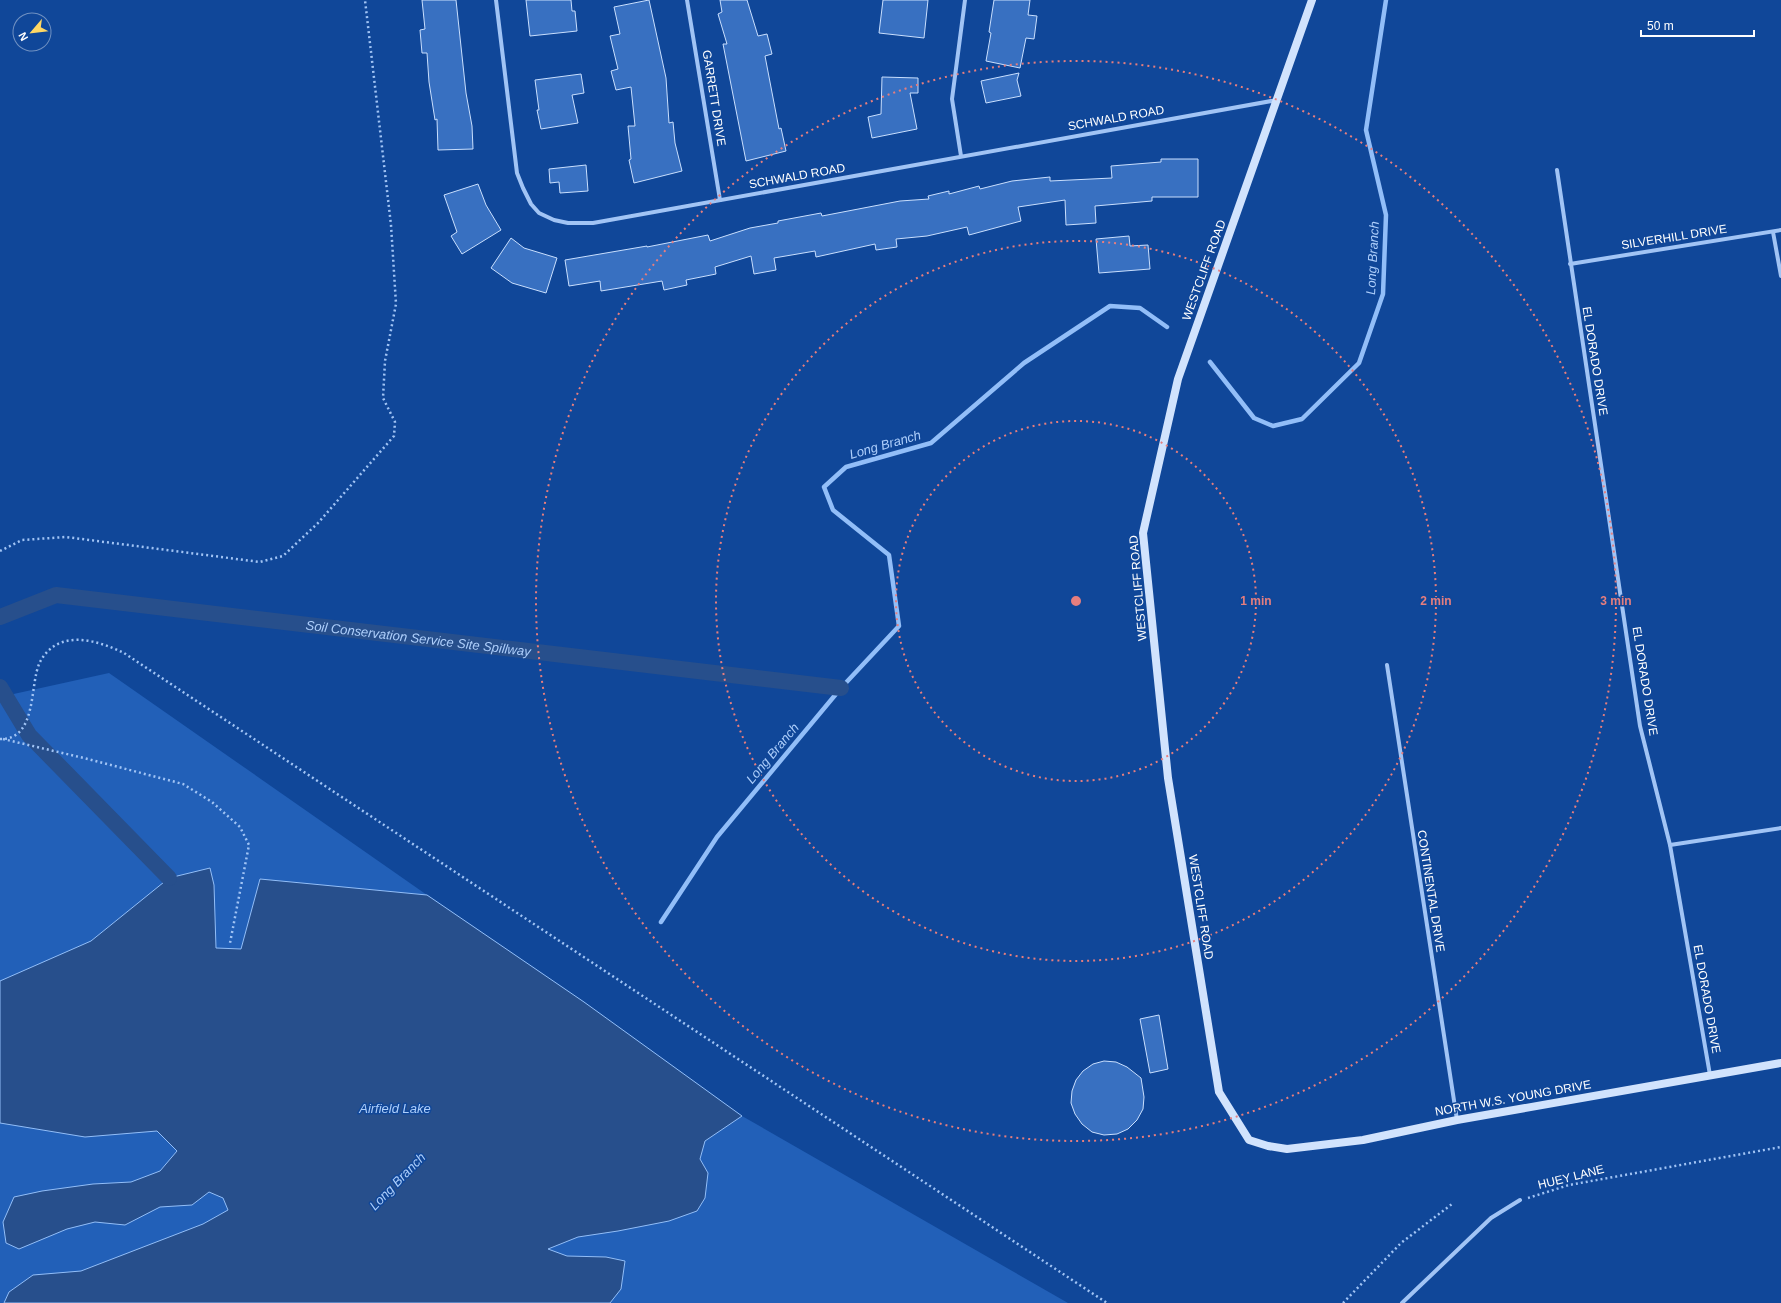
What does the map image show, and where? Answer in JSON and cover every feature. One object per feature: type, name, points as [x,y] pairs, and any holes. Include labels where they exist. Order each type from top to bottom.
[{"type":"street","name":"SCHWALD ROAD","points":[[496,0],[517,172],[531,204],[539,213],[554,220],[568,223],[593,223],[1277,100]]},
{"type":"street","name":"GARRETT DRIVE","points":[[687,0],[720,200]]},
{"type":"street","points":[[962,156],[952,100],[965,0]]},
{"type":"street","name":"WESTCLIFF ROAD","points":[[1249,1140],[1219,1092],[1168,778],[1143,533],[1178,379],[1312,0]]},
{"type":"street","name":"EL DORADO DRIVE","points":[[1557,170],[1640,726],[1670,845],[1710,1075]]},
{"type":"street","name":"SILVERHILL DRIVE","points":[[1570,264],[1781,230]]},
{"type":"street","points":[[1773,232],[1781,276]]},
{"type":"street","name":"CONTINENTAL DRIVE","points":[[1386,665],[1456,1120]]},
{"type":"street","points":[[1670,845],[1781,828]]},
{"type":"street","name":"NORTH W.S. YOUNG DRIVE","points":[[1249,1140],[1268,1146],[1287,1149],[1363,1140],[1456,1120],[1781,1063]]},
{"type":"street","points":[[1402,1303],[1491,1218],[1520,1200]]},
{"type":"path","points":[[0,551],[22,540],[66,537],[260,562],[283,556],[318,523],[394,436],[395,422],[383,398],[385,361],[396,304],[391,225],[365,0]]},
{"type":"path","points":[[1,739],[15,735],[26,723],[32,706],[36,675],[41,662],[55,645],[68,640],[83,640],[103,643],[124,652],[1107,1303]]},
{"type":"path","points":[[1,739],[88,759],[183,784],[212,802],[240,827],[249,845],[230,943]]},
{"type":"path","name":"HUEY LANE","points":[[1520,1200],[1569,1185],[1781,1147]]},
{"type":"path","points":[[1343,1303],[1401,1243],[1452,1204]]},
{"type":"shaded area","name":"Airfield Lake","points":[[109,673],[427,895],[584,1002],[742,1116],[1068,1303],[0,1303],[0,697]]},
{"type":"water","name":"Airfield Lake","points":[[210,868],[214,885],[216,948],[241,949],[260,879],[427,895],[584,1002],[742,1116],[705,1141],[700,1159],[708,1173],[705,1198],[697,1211],[669,1221],[578,1237],[548,1249],[567,1256],[606,1257],[625,1261],[621,1289],[610,1303],[4,1303],[9,1292],[33,1275],[81,1271],[203,1224],[228,1210],[223,1198],[209,1192],[192,1205],[160,1207],[125,1225],[95,1222],[67,1229],[19,1249],[6,1243],[3,1222],[14,1197],[42,1191],[93,1184],[131,1182],[160,1171],[177,1151],[157,1131],[85,1137],[0,1123],[0,981],[91,941],[169,878]]},
{"type":"building","points":[[422,0],[456,0],[466,93],[472,126],[473,149],[438,150],[437,119],[435,120],[429,82],[427,53],[422,53],[420,30],[425,29]]},
{"type":"building","points":[[526,0],[571,0],[572,11],[575,11],[577,31],[530,36]]},
{"type":"building","points":[[649,0],[666,78],[669,123],[673,122],[675,143],[682,171],[634,183],[629,160],[631,159],[628,126],[635,126],[631,87],[616,90],[611,71],[618,69],[610,36],[620,34],[614,7]]},
{"type":"building","points":[[720,0],[747,0],[758,36],[767,34],[772,54],[765,56],[779,129],[781,128],[786,151],[746,161],[723,44],[727,44],[718,14],[722,12]]},
{"type":"building","points":[[883,0],[928,0],[924,38],[879,33]]},
{"type":"building","points":[[994,0],[1030,0],[1028,15],[1037,16],[1034,39],[1026,38],[1020,68],[986,61],[991,33],[989,32]]},
{"type":"building","points":[[1019,73],[1017,80],[1021,96],[986,103],[981,81]]},
{"type":"building","points":[[581,74],[584,93],[572,95],[578,123],[541,129],[537,110],[539,110],[535,80]]},
{"type":"building","points":[[882,77],[918,78],[918,93],[910,93],[917,129],[872,138],[868,117],[881,114]]},
{"type":"building","points":[[1161,159],[1198,159],[1198,197],[1152,197],[1152,201],[1095,206],[1096,223],[1066,225],[1065,200],[1018,207],[1021,221],[969,235],[967,227],[927,236],[896,239],[897,247],[876,250],[875,244],[816,257],[815,251],[774,258],[776,270],[754,274],[751,256],[715,267],[716,274],[686,280],[687,285],[664,290],[662,281],[601,291],[600,281],[569,286],[565,260],[647,247],[708,235],[710,241],[750,228],[778,223],[778,221],[821,213],[822,216],[900,201],[929,199],[928,196],[949,191],[949,194],[979,186],[980,189],[1012,181],[1050,177],[1050,181],[1112,178],[1111,166],[1161,162]]},
{"type":"building","points":[[586,165],[588,191],[560,193],[559,182],[550,183],[549,169]]},
{"type":"building","points":[[478,184],[486,205],[501,230],[462,254],[451,236],[457,232],[444,195]]},
{"type":"building","points":[[1129,236],[1130,246],[1148,245],[1150,269],[1099,273],[1096,239]]},
{"type":"building","points":[[511,238],[524,248],[557,258],[546,293],[512,283],[491,268]]},
{"type":"building","points":[[1159,1015],[1168,1069],[1150,1073],[1140,1019]]},
{"type":"building","points":[[1104,1061],[1116,1062],[1127,1067],[1141,1078],[1144,1097],[1143,1109],[1137,1120],[1128,1129],[1117,1134],[1104,1135],[1092,1132],[1082,1124],[1075,1114],[1071,1103],[1072,1091],[1076,1080],[1083,1071],[1093,1064]]},
{"type":"waterway","name":"Long Branch","points":[[1210,362],[1254,418],[1273,426],[1302,419],[1359,363],[1383,294],[1386,215],[1366,130],[1386,0]]},
{"type":"waterway","name":"Long Branch","points":[[661,922],[717,837],[841,688],[899,626],[889,555],[833,510],[824,487],[846,467],[931,443],[1024,363],[1110,306],[1140,308],[1167,327]]},
{"type":"waterway","name":"Soil Conservation Service Site Spillway","points":[[0,617],[56,595],[841,688]]},
{"type":"waterway","name":"Soil Conservation Service Site Spillway","points":[[0,687],[29,735],[169,878]]}]
